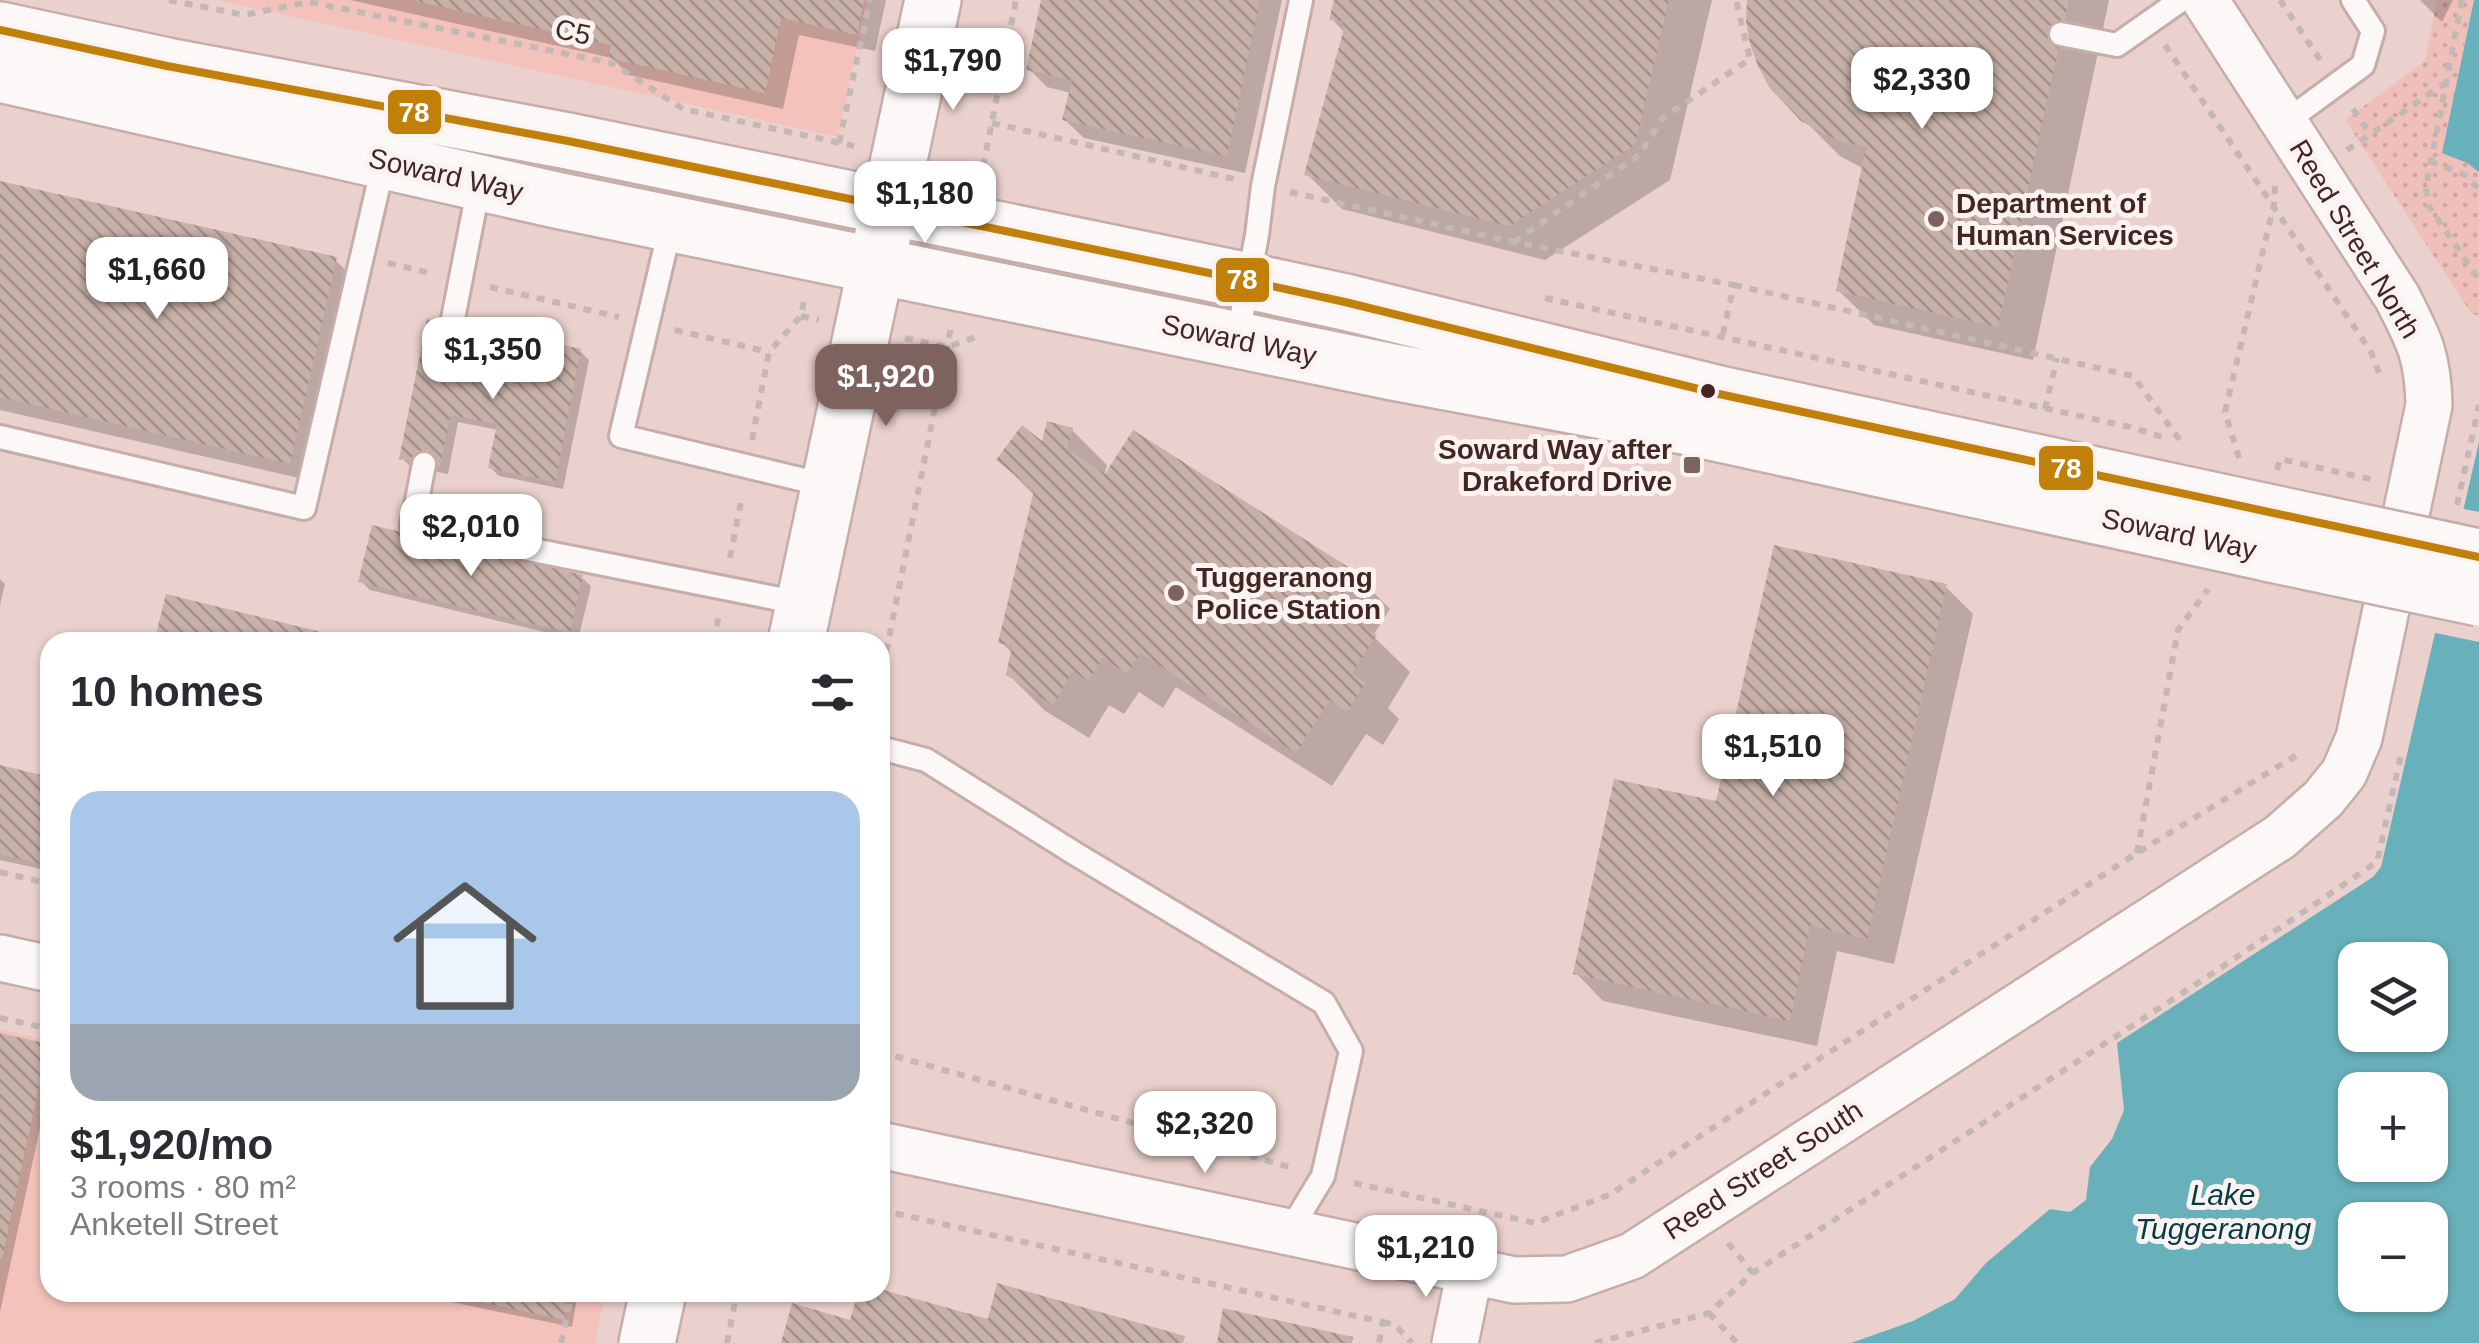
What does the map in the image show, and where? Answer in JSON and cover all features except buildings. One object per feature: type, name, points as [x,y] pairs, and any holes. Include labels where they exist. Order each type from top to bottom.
[{"type":"main road","points":[[801,623],[934,0]]},
{"type":"main road","name":"Soward Way","points":[[0,30],[167,66],[390,135]]},
{"type":"main road","name":"Soward Way","points":[[0,74],[390,135],[484,154],[890,208],[1345,302],[1708,392],[2479,557]]},
{"type":"main road","name":"Soward Way","points":[[484,154],[672,224],[1237,340],[1683,426],[2275,516],[2479,598]]},
{"type":"main road","points":[[647,1343],[656,1302]]},
{"type":"street","name":"Reed Street North","points":[[2205,0],[2397,297],[2420,342],[2428,374],[2429,406],[2398,559]]},
{"type":"street","name":"Reed Street South","points":[[890,1147],[1514,1280],[1567,1279],[1632,1256],[2280,837],[2323,799],[2344,773],[2360,738],[2398,559]]},
{"type":"street","points":[[0,958],[40,967]]},
{"type":"street","points":[[1455,1343],[1470,1271]]},
{"type":"lane","points":[[1237,340],[1301,0]]},
{"type":"lane","points":[[2062,34],[2117,45],[2180,0]]},
{"type":"lane","points":[[2284,122],[2363,65],[2374,31],[2354,0]]},
{"type":"lane","points":[[0,437],[304,508],[390,135]]},
{"type":"lane","points":[[452,324],[484,154]]},
{"type":"lane","points":[[672,224],[621,436],[830,486]]},
{"type":"lane","points":[[424,464],[412,526],[801,623]]},
{"type":"lane","points":[[890,751],[926,760],[1324,1003],[1351,1052],[1323,1176],[1289,1232]]},
{"type":"path","name":"C5","points":[[169,0],[244,15],[310,2],[612,63],[683,109],[839,142],[870,0]]},
{"type":"path","points":[[1000,178],[981,174],[1016,0]]},
{"type":"path","points":[[1514,242],[1640,155],[1663,118],[1750,60],[1736,0]]},
{"type":"path","points":[[2462,0],[2426,187],[2428,205],[2479,280]]},
{"type":"path","points":[[2149,22],[2371,352],[2383,382]]},
{"type":"path","points":[[2370,134],[2445,83]]},
{"type":"path","points":[[992,123],[1514,242],[1734,285],[2133,376],[2182,443]]},
{"type":"path","points":[[2430,161],[2465,174],[2479,188]]},
{"type":"path","points":[[2244,474],[2225,412],[2274,204]]},
{"type":"path","points":[[362,257],[769,352]]},
{"type":"path","points":[[1708,392],[1734,285]]},
{"type":"path","points":[[1528,295],[2130,427]]},
{"type":"path","points":[[890,633],[947,347]]},
{"type":"path","points":[[2045,409],[2058,358]]},
{"type":"path","points":[[2275,516],[2280,460],[2380,481]]},
{"type":"path","points":[[2137,853],[2178,630],[2218,576]]},
{"type":"path","points":[[890,1055],[1323,1176],[1534,1223],[1610,1196],[2137,853],[2300,754],[2309,742]]},
{"type":"path","points":[[1594,1343],[1709,1313],[1753,1273],[2377,862]]},
{"type":"path","points":[[0,872],[40,882]]},
{"type":"path","points":[[0,1018],[40,1028]]},
{"type":"path","points":[[890,1212],[1383,1322],[1395,1326],[1412,1343]]},
{"type":"path","points":[[561,1343],[570,1302]]},
{"type":"path","points":[[727,1343],[735,1302]]},
{"type":"path","points":[[1709,1313],[1737,1343]]},
{"type":"path","points":[[1378,1343],[1383,1322]]},
{"type":"shaded area","points":[[217,0],[867,0],[838,137]]},
{"type":"shaded area","points":[[2437,0],[2474,0],[2442,152],[2479,172],[2479,316],[2471,313],[2345,120],[2425,61]]},
{"type":"shaded area","points":[[0,1029],[40,1039],[40,1302],[603,1302],[595,1343],[0,1343]]},
{"type":"water","points":[[2474,0],[2479,0],[2479,172],[2442,153]]},
{"type":"water","name":"Lake Tuggeranong","points":[[2479,442],[2479,1343],[1851,1343],[1913,1321],[1955,1299],[1986,1263],[2050,1209],[2070,1212],[2086,1200],[2090,1167],[2112,1139],[2124,1110],[2117,1043],[2373,877],[2381,867]]},
{"type":"pier","points":[[2459,508],[2479,512],[2479,642],[2431,632]]},
{"type":"transit line","name":"78","points":[[0,30],[167,66],[568,141],[1248,281],[1719,394],[2479,557]]},
{"type":"place","name":"Department of Human Services","points":[[1936,219]]},
{"type":"place","name":"Soward Way after Drakeford Drive","points":[[1692,465]]},
{"type":"place","name":"Tuggeranong Police Station","points":[[1176,593]]}]
